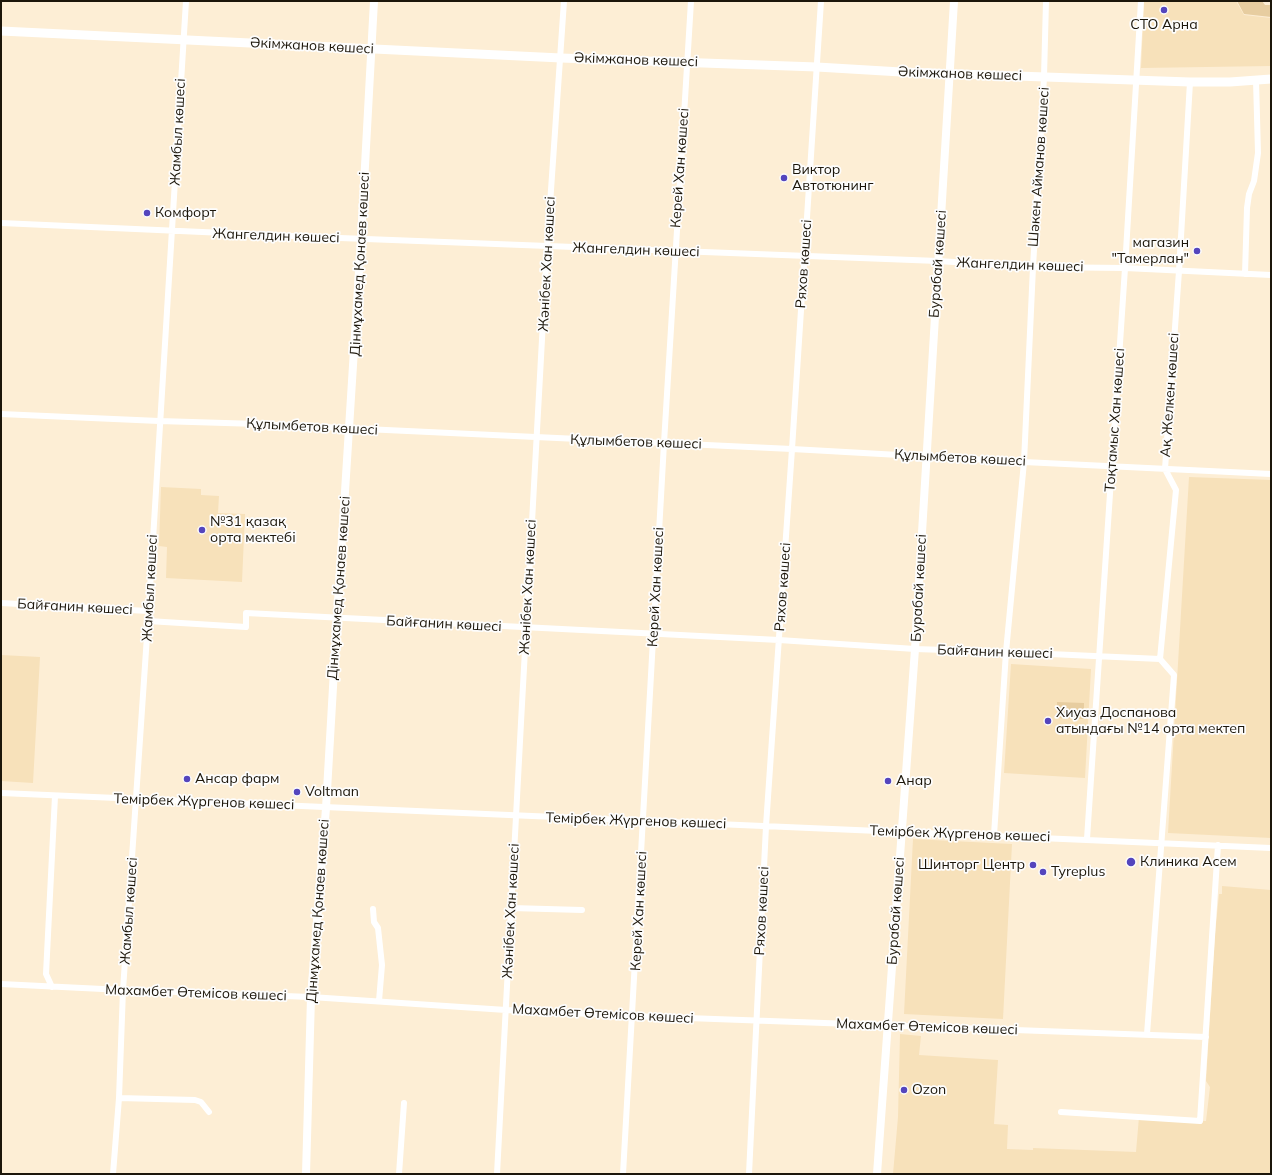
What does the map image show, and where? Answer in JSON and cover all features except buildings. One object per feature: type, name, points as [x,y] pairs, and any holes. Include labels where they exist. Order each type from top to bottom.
[{"type":"main road","name":"Әкімжанов көшесі","points":[[1,32],[561,58],[817,67],[950,74],[1190,82],[1271,79]]},
{"type":"street","name":"Жамбыл көшесі","points":[[113,1174],[119,1098],[123,990],[148,621],[186,1]]},
{"type":"street","name":"Дінмұхамед Қонаев көшесі","points":[[306,1174],[311,997],[326,808],[350,428],[374,1]]},
{"type":"street","name":"Жәнібек Хан көшесі","points":[[497,1174],[526,628],[564,1]]},
{"type":"street","name":"Керей Хан көшесі","points":[[624,1174],[653,634],[691,1]]},
{"type":"street","name":"Ряхов көшесі","points":[[749,1174],[766,826],[821,1]]},
{"type":"street","name":"Бурабай көшесі","points":[[877,1174],[915,649],[954,1]]},
{"type":"street","name":"Шәкен Айманов көшесі","points":[[994,835],[1006,652],[1024,462],[1044,77],[1046,1]]},
{"type":"street","name":"Тоқтамыс Хан көшесі","points":[[1087,839],[1137,80],[1140,1]]},
{"type":"street","points":[[1245,274],[1247,208],[1249,194],[1254,181],[1258,153],[1256,80]]},
{"type":"street","name":"Ақ Желкен көшесі","points":[[1160,659],[1176,490],[1165,469],[1179,271],[1190,82]]},
{"type":"street","name":"Жангелдин көшесі","points":[[1,223],[172,232],[938,261],[1033,267],[1125,268],[1271,275]]},
{"type":"street","name":"Құлымбетов көшесі","points":[[1,414],[792,448],[926,457],[1271,474]]},
{"type":"street","name":"Байғанин көшесі","points":[[1,603],[148,611]]},
{"type":"street","name":"Байғанин көшесі","points":[[148,621],[246,627],[246,613],[779,640],[915,649],[1160,659]]},
{"type":"street","points":[[1147,1034],[1174,675],[1160,659]]},
{"type":"street","name":"Темірбек Жүргенов көшесі","points":[[1,793],[1271,848]]},
{"type":"street","points":[[52,987],[46,974],[54,796]]},
{"type":"street","points":[[1061,1112],[1200,1121],[1218,845]]},
{"type":"street","points":[[511,908],[582,910]]},
{"type":"street","points":[[373,909],[373,919],[378,928],[382,965],[379,1001]]},
{"type":"street","name":"Махамбет Өтемісов көшесі","points":[[1,984],[311,997],[506,1010],[633,1016],[1206,1037]]},
{"type":"street","points":[[119,1098],[195,1100],[201,1102],[209,1112]]},
{"type":"street","points":[[399,1174],[404,1103]]},
{"type":"shaded area","points":[[1144,1],[1236,1],[1244,15],[1271,18],[1271,66],[1141,68]]},
{"type":"shaded area","points":[[1237,1],[1262,1],[1265,5],[1271,5],[1271,17],[1244,14]]},
{"type":"shaded area","points":[[1189,477],[1271,480],[1271,838],[1168,833]]},
{"type":"shaded area","name":"№31 қазақ орта мектебі","points":[[161,487],[201,489],[201,495],[219,496],[218,513],[245,514],[242,582],[166,578],[167,547],[159,546]]},
{"type":"shaded area","points":[[1,655],[40,657],[33,783],[1,781]]},
{"type":"shaded area","name":"Хиуаз Доспанова атындағы №14 орта мектеп","points":[[1011,664],[1091,669],[1085,778],[1004,773]]},
{"type":"shaded area","points":[[1057,702],[1084,703],[1084,719],[1057,718]]},
{"type":"shaded area","points":[[913,839],[1012,844],[1003,1019],[904,1014]]},
{"type":"shaded area","points":[[1222,886],[1271,890],[1271,1174],[893,1174],[898,1117],[900,1034],[921,1036],[919,1055],[998,1060],[994,1124],[1008,1125],[1007,1149],[1033,1150],[1033,1148],[1136,1152],[1139,1117],[1206,1121],[1210,1087],[1206,1081],[1215,934],[1219,894],[1222,894]]},
{"type":"place","name":"СТО Арна","points":[[1164,10]]},
{"type":"place","name":"Виктор Автотюнинг","points":[[784,178]]},
{"type":"place","name":"Комфорт","points":[[147,213]]},
{"type":"place","name":"магазин \"Тамерлан\"","points":[[1197,251]]},
{"type":"place","name":"№31 қазақ орта мектебі","points":[[202,530]]},
{"type":"place","name":"Хиуаз Доспанова атындағы №14 орта мектеп","points":[[1048,721]]},
{"type":"place","name":"Ансар фарм","points":[[187,779]]},
{"type":"place","name":"Анар","points":[[888,781]]},
{"type":"place","name":"Voltman","points":[[297,792]]},
{"type":"place","name":"Клиника Асем","points":[[1131,862]]},
{"type":"place","name":"Шинторг Центр","points":[[1033,865]]},
{"type":"place","name":"Tyreplus","points":[[1043,872]]},
{"type":"place","name":"Ozon","points":[[904,1090]]}]
